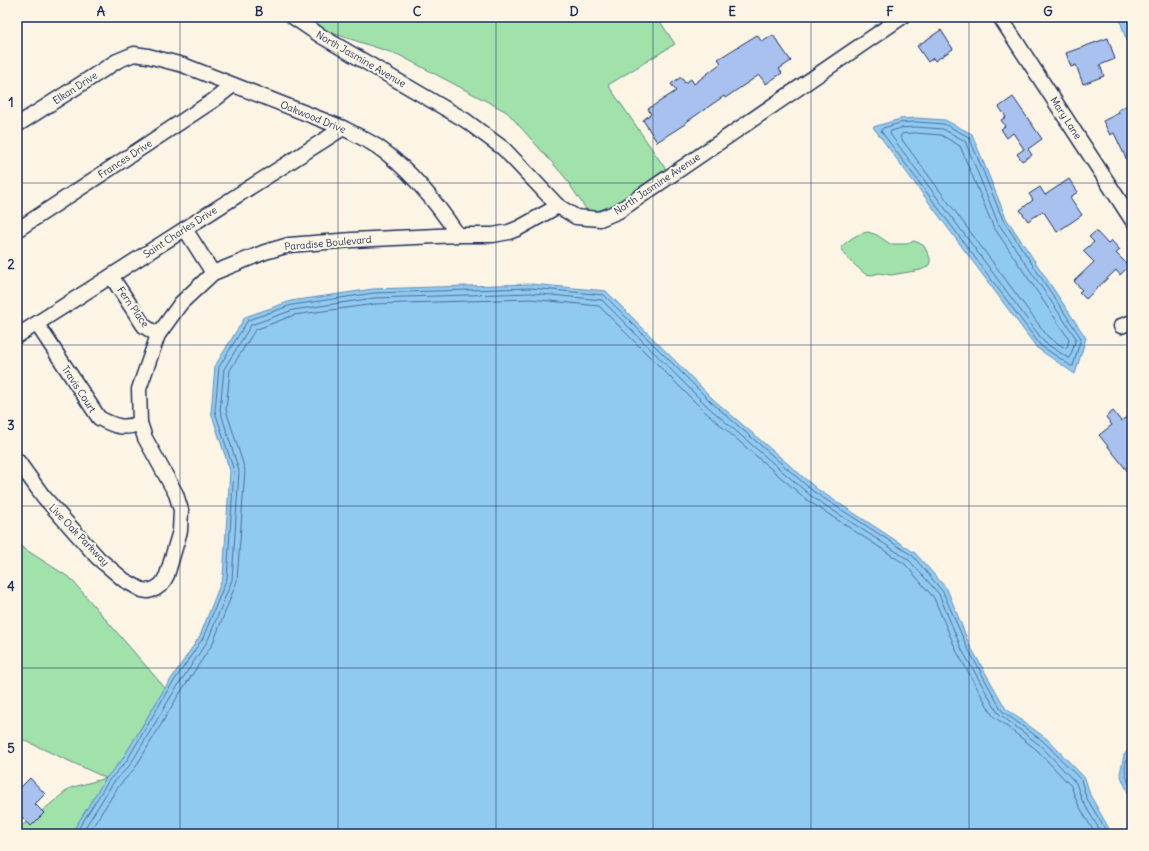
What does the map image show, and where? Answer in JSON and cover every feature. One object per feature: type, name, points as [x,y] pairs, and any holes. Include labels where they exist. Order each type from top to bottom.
[{"type":"street","name":"North Jasmine Avenue","points":[[293,17],[321,36],[465,120],[504,149],[558,206],[576,217],[600,219],[619,212],[902,17]]},
{"type":"street","name":"Mary Lane","points":[[1000,17],[1132,220]]},
{"type":"street","name":"Oakwood Drive","points":[[134,54],[183,65],[343,128],[378,148],[398,163],[438,205],[458,235]]},
{"type":"street","name":"Elkan Drive","points":[[17,125],[117,61],[134,54]]},
{"type":"street","name":"Frances Drive","points":[[17,230],[214,100],[233,85]]},
{"type":"street","name":"Saint Charles Drive","points":[[17,336],[343,128]]},
{"type":"street","name":"Paradise Boulevard","points":[[155,589],[162,584],[167,575],[180,531],[181,510],[176,494],[145,438],[140,423],[139,389],[158,335],[181,303],[213,273],[264,252],[289,245],[352,240],[458,235],[482,236],[509,232],[528,224],[558,206]]},
{"type":"street","points":[[185,229],[213,273]]},
{"type":"street","name":"Fern Place","points":[[111,276],[144,326],[158,335]]},
{"type":"street","name":"Travis Court","points":[[36,324],[99,418],[111,424],[123,427],[131,427],[140,423]]},
{"type":"street","name":"Live Oak Parkway","points":[[17,460],[27,476],[98,558],[124,580],[142,590],[148,591],[155,589]]},
{"type":"green space","points":[[304,17],[657,17],[675,44],[608,85],[667,171],[613,208],[588,212],[564,176],[507,112],[399,55],[323,30]]},
{"type":"green space","points":[[868,232],[877,235],[890,244],[907,244],[914,241],[919,243],[924,246],[930,258],[930,263],[927,267],[921,270],[891,275],[879,273],[872,275],[865,274],[847,258],[841,247],[853,237]]},
{"type":"green space","points":[[17,544],[70,578],[165,688],[122,760],[106,778],[17,737]]},
{"type":"green space","points":[[106,778],[71,834],[17,834],[17,828],[31,820],[70,788]]},
{"type":"water","points":[[1119,17],[1132,17],[1132,52],[1125,36]]},
{"type":"water","points":[[916,118],[945,120],[972,134],[1006,218],[1086,338],[1075,374],[1037,348],[873,127],[900,119]]},
{"type":"water","points":[[531,284],[606,291],[714,400],[817,489],[915,553],[947,589],[970,646],[1006,709],[1047,739],[1085,778],[1090,795],[1112,834],[71,834],[106,778],[122,760],[165,688],[200,636],[223,577],[230,471],[211,412],[215,366],[245,317],[291,301],[373,289]]},
{"type":"water","points":[[1132,745],[1132,802],[1120,774],[1124,755]]},
{"type":"building","points":[[941,30],[953,49],[935,61],[933,58],[928,62],[917,46]]},
{"type":"building","points":[[757,35],[762,42],[773,35],[791,61],[779,69],[782,73],[766,84],[759,75],[725,98],[724,96],[657,142],[643,120],[651,114],[648,109],[676,91],[671,84],[681,77],[685,83],[691,79],[694,84],[721,63],[718,59]]},
{"type":"building","points":[[1108,38],[1115,59],[1100,65],[1104,76],[1083,84],[1076,65],[1071,67],[1066,53]]},
{"type":"building","points":[[1013,97],[1042,139],[1028,149],[1032,155],[1022,161],[1017,154],[1024,149],[1013,133],[1007,138],[1001,129],[1005,126],[1001,120],[1006,117],[999,107]]},
{"type":"building","points":[[1132,103],[1132,171],[1114,133],[1110,135],[1103,121],[1119,113],[1118,110]]},
{"type":"building","points":[[1069,179],[1078,192],[1070,197],[1082,215],[1057,232],[1043,211],[1028,221],[1020,210],[1033,200],[1029,194],[1040,187],[1045,195]]},
{"type":"building","points":[[1096,231],[1108,244],[1111,240],[1120,250],[1116,253],[1129,266],[1120,275],[1116,270],[1086,299],[1079,292],[1082,290],[1074,281],[1094,262],[1083,251],[1094,242],[1089,237]]},
{"type":"building","points":[[1113,411],[1121,421],[1132,413],[1132,477],[1099,435],[1112,425],[1106,417]]},
{"type":"building","points":[[30,778],[45,794],[35,804],[44,813],[31,826],[17,812],[17,791]]}]
